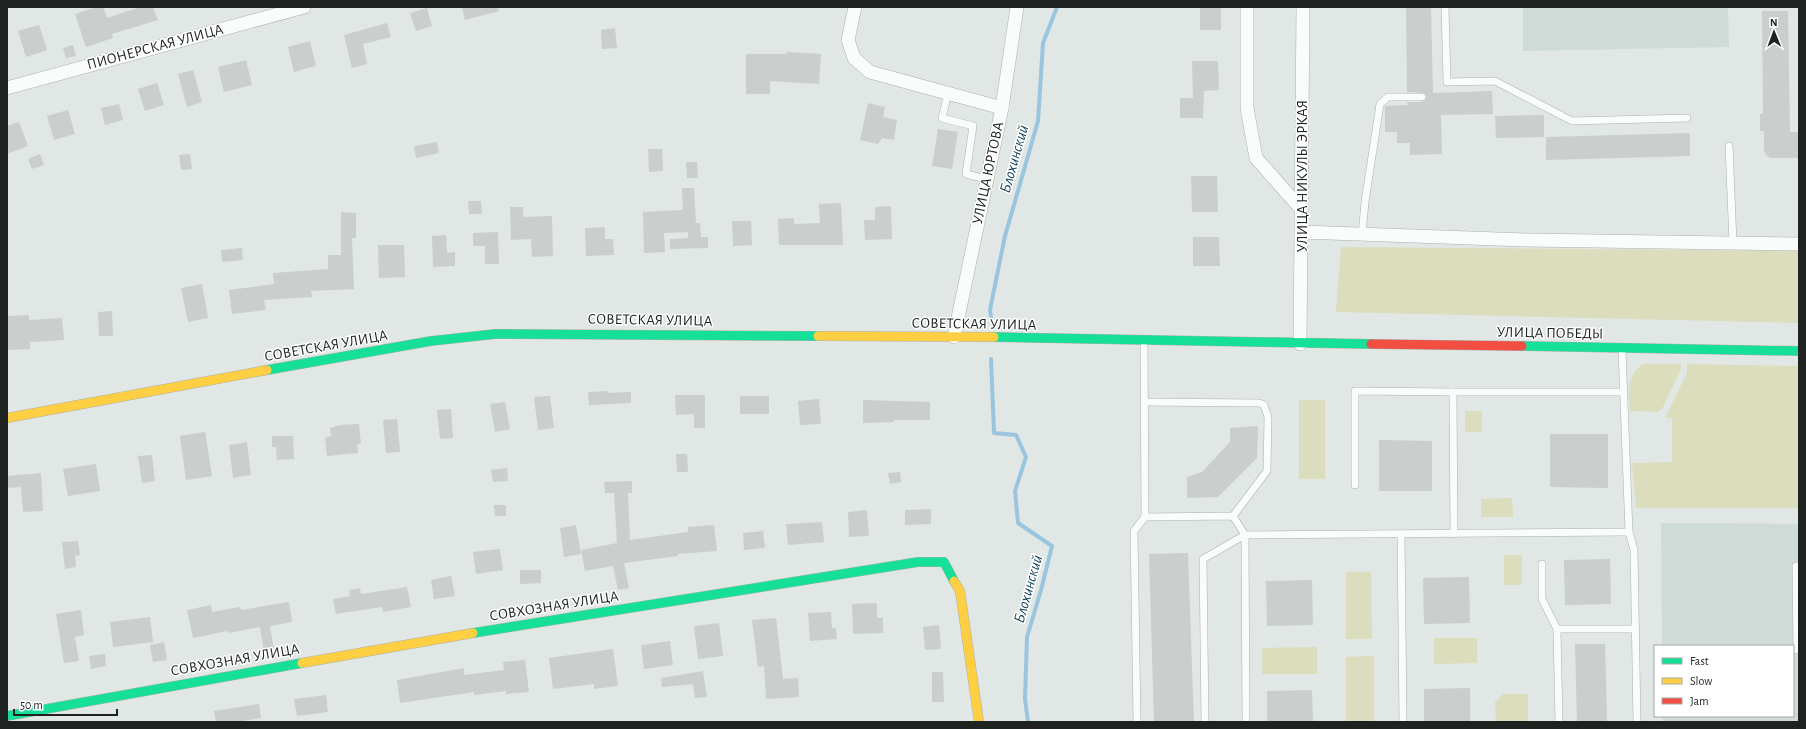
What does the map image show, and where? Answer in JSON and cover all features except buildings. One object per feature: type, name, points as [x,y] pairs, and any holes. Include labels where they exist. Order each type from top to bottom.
[{"type":"main road","name":"СОВЕТСКАЯ УЛИЦА","points":[[7,418],[127,395],[423,343],[495,334],[954,337],[1300,344]]},
{"type":"main road","name":"УЛИЦА ПОБЕДЫ","points":[[1300,344],[1799,351]]},
{"type":"main road","name":"СОВХОЗНАЯ УЛИЦА","points":[[7,716],[417,642],[918,562],[944,562],[960,591],[979,722]]},
{"type":"street","name":"ПИОНЕРСКАЯ УЛИЦА","points":[[7,88],[304,7]]},
{"type":"street","points":[[855,7],[848,40],[854,58],[870,72],[1002,108]]},
{"type":"street","name":"УЛИЦА ЮРТОВА","points":[[954,337],[1002,108],[1017,7]]},
{"type":"street","points":[[1247,7],[1248,108],[1256,158],[1301,209]]},
{"type":"street","name":"УЛИЦА НИКУЛЫ ЭРКАЯ","points":[[1300,344],[1303,7]]},
{"type":"street","points":[[1301,232],[1362,235],[1799,244]]},
{"type":"lane","points":[[1445,7],[1447,82],[1495,81],[1572,121],[1687,118]]},
{"type":"lane","points":[[948,93],[942,118],[973,126],[966,174],[986,179]]},
{"type":"lane","points":[[1362,235],[1365,202],[1380,104],[1388,97],[1422,97]]},
{"type":"lane","points":[[1729,146],[1733,243]]},
{"type":"lane","points":[[1137,722],[1134,531],[1145,517],[1144,341]]},
{"type":"lane","points":[[1622,348],[1629,532],[1634,550],[1638,722]]},
{"type":"lane","points":[[1355,485],[1356,391],[1624,392]]},
{"type":"lane","points":[[1452,392],[1454,534]]},
{"type":"lane","points":[[1144,402],[1259,403],[1264,405],[1268,417],[1267,470],[1233,516]]},
{"type":"lane","points":[[1145,517],[1233,516]]},
{"type":"lane","points":[[1233,516],[1245,535],[1246,722]]},
{"type":"lane","points":[[1205,722],[1203,559],[1245,535],[1629,532]]},
{"type":"lane","points":[[1401,534],[1403,722]]},
{"type":"lane","points":[[1542,564],[1542,599],[1558,629],[1559,722]]},
{"type":"lane","points":[[1798,650],[1796,566],[1799,566]]},
{"type":"lane","points":[[1558,629],[1636,629]]},
{"type":"shaded area","points":[[1523,7],[1728,7],[1729,47],[1523,51]]},
{"type":"shaded area","points":[[1661,523],[1799,524],[1799,722],[1663,722],[1663,717],[1794,717],[1794,645],[1662,645]]},
{"type":"green space","points":[[1341,247],[1799,251],[1799,323],[1336,312]]},
{"type":"green space","points":[[1643,364],[1681,364],[1681,369],[1662,409],[1658,412],[1630,411],[1629,391],[1631,379]]},
{"type":"green space","points":[[1687,364],[1799,366],[1799,508],[1636,508],[1632,463],[1672,462],[1672,418],[1665,418],[1687,373]]},
{"type":"green space","points":[[1299,400],[1325,400],[1325,479],[1299,479]]},
{"type":"green space","points":[[1465,411],[1482,411],[1482,432],[1465,432]]},
{"type":"green space","points":[[1512,498],[1513,517],[1481,517],[1481,499]]},
{"type":"green space","points":[[1504,555],[1522,555],[1522,585],[1504,585]]},
{"type":"green space","points":[[1346,572],[1371,572],[1372,639],[1346,639]]},
{"type":"green space","points":[[1434,638],[1477,638],[1477,663],[1434,664]]},
{"type":"green space","points":[[1317,647],[1317,674],[1262,674],[1262,648]]},
{"type":"green space","points":[[1374,656],[1374,721],[1346,722],[1346,657]]},
{"type":"green space","points":[[1503,694],[1528,694],[1528,722],[1496,722],[1495,702]]},
{"type":"waterway","name":"Блохинский","points":[[991,317],[990,310],[1005,236],[1038,121],[1043,43],[1057,7]]},
{"type":"waterway","name":"Блохинский","points":[[991,359],[994,433],[1016,435],[1026,457],[1015,491],[1018,523],[1052,546],[1027,637],[1025,699],[1028,722]]},
{"type":"traffic: fast","points":[[267,370],[431,341],[495,334],[818,336]]},
{"type":"traffic: fast","points":[[994,337],[1371,344]]},
{"type":"traffic: fast","points":[[1522,346],[1799,351]]},
{"type":"traffic: fast","points":[[473,633],[918,562],[944,562],[954,581]]},
{"type":"traffic: fast","points":[[7,716],[302,663]]},
{"type":"traffic: slow","points":[[818,336],[994,337]]},
{"type":"traffic: slow","points":[[7,418],[267,370]]},
{"type":"traffic: slow","points":[[954,581],[960,591],[979,722]]},
{"type":"traffic: slow","points":[[302,663],[473,633]]},
{"type":"traffic: jam","points":[[1371,344],[1522,346]]}]
